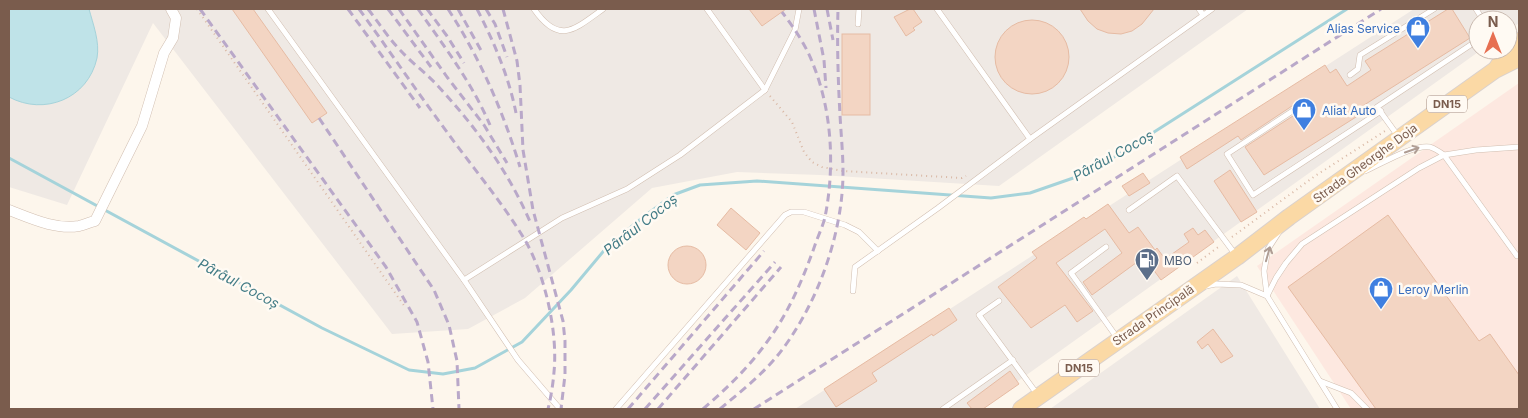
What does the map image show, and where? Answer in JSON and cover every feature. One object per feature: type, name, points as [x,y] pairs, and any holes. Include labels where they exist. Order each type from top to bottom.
[{"type":"main road","name":"Strada Gheorghe Doja","points":[[1494,70],[1519,41]]},
{"type":"main road","name":"Strada Gheorghe Doja","points":[[1237,257],[1336,184],[1395,132],[1494,70],[1519,58]]},
{"type":"main road","name":"Strada Principală","points":[[1021,409],[1237,257]]},
{"type":"street","points":[[9,210],[44,223],[66,226],[79,226],[95,220],[142,126],[164,53],[173,38],[176,18],[171,9]]},
{"type":"lane","points":[[268,9],[464,280],[502,339],[560,409]]},
{"type":"lane","points":[[534,9],[555,30],[566,31],[578,27],[604,9]]},
{"type":"lane","points":[[706,9],[765,90]]},
{"type":"lane","points":[[464,280],[562,218],[627,189],[680,155],[765,90],[795,30],[799,9]]},
{"type":"lane","points":[[858,24],[859,9]]},
{"type":"lane","points":[[937,9],[1030,139]]},
{"type":"lane","points":[[1198,9],[1203,15]]},
{"type":"lane","points":[[853,291],[855,267],[1212,9]]},
{"type":"lane","points":[[1350,75],[1358,69],[1360,55],[1434,9]]},
{"type":"lane","points":[[1395,132],[1377,107],[1468,47]]},
{"type":"lane","points":[[1294,110],[1228,154],[1254,195],[1380,112]]},
{"type":"lane","points":[[1336,184],[1400,154],[1422,147],[1430,147],[1444,155],[1517,256],[1519,255]]},
{"type":"lane","points":[[1267,296],[1286,263],[1302,244],[1419,168],[1444,155],[1476,150],[1519,147]]},
{"type":"lane","points":[[1129,210],[1177,176],[1237,257]]},
{"type":"lane","points":[[616,409],[785,216],[791,212],[804,212],[845,225],[859,232],[878,250]]},
{"type":"lane","points":[[1289,217],[1268,249],[1264,271],[1267,296],[1337,409]]},
{"type":"lane","points":[[1106,247],[1071,273],[1118,339]]},
{"type":"lane","points":[[1188,290],[1216,284],[1241,285],[1267,296]]},
{"type":"lane","points":[[999,301],[979,315],[1038,396]]},
{"type":"lane","points":[[943,409],[1013,360]]},
{"type":"lane","points":[[1319,380],[1351,393],[1366,409]]},
{"type":"path","points":[[197,9],[405,308]]},
{"type":"path","points":[[765,90],[792,122],[804,152],[812,162],[822,167],[843,171],[962,178],[970,173]]},
{"type":"path","points":[[1197,263],[1315,176],[1395,132]]},
{"type":"shaded area","points":[[9,9],[1248,9],[999,186],[737,172],[652,188],[525,298],[468,329],[392,334],[153,23],[67,205],[9,187]]},
{"type":"shaded area","points":[[1414,9],[1519,9],[1518,24],[1518,10],[1468,10],[1468,59],[979,409],[795,409]]},
{"type":"shaded area","points":[[1519,83],[1519,409],[1351,409],[1257,266]]},
{"type":"shaded area","points":[[1237,276],[1320,409],[1050,409]]},
{"type":"water","points":[[9,9],[89,9],[97,39],[97,58],[92,72],[84,84],[74,93],[63,100],[50,104],[36,105],[9,97]]},
{"type":"building","points":[[232,9],[253,9],[327,113],[312,123]]},
{"type":"building","points":[[749,9],[786,9],[762,26]]},
{"type":"building","points":[[913,9],[922,22],[906,36],[894,17]]},
{"type":"building","points":[[1080,9],[1154,9],[1142,24],[1132,31],[1121,34],[1108,33],[1097,29],[1088,21]]},
{"type":"building","points":[[1448,9],[1452,9],[1468,35],[1468,39],[1361,107],[1364,112],[1264,175],[1245,147],[1296,114],[1298,109],[1296,106],[1292,106],[1241,140],[1238,136],[1187,169],[1180,157],[1325,65],[1330,73],[1336,69],[1347,86],[1371,70],[1365,61]]},
{"type":"building","points":[[1039,20],[1059,30],[1067,43],[1069,57],[1067,71],[1059,84],[1046,92],[1025,94],[1005,84],[997,71],[995,50],[1005,30],[1018,22]]},
{"type":"building","points":[[842,34],[870,34],[870,115],[842,115]]},
{"type":"building","points":[[1230,170],[1257,212],[1241,222],[1214,181]]},
{"type":"building","points":[[1143,173],[1150,183],[1129,196],[1122,186]]},
{"type":"building","points":[[1108,204],[1129,233],[1138,227],[1155,250],[1157,248],[1165,259],[1189,242],[1184,234],[1193,228],[1198,235],[1205,230],[1214,242],[1161,280],[1144,257],[1092,295],[1083,282],[1122,253],[1105,229],[1056,263],[1093,311],[1077,322],[1065,305],[1031,328],[998,287],[1037,258],[1032,252],[1084,217],[1086,219]]},
{"type":"building","points":[[731,208],[760,233],[746,250],[717,225]]},
{"type":"building","name":"Leroy Merlin","points":[[1388,215],[1479,341],[1490,334],[1519,375],[1519,409],[1376,409],[1288,287]]},
{"type":"building","points":[[687,246],[701,251],[706,265],[701,279],[687,284],[673,279],[668,265],[673,251]]},
{"type":"building","points":[[949,308],[957,320],[872,373],[877,381],[836,407],[824,389]]},
{"type":"building","points":[[1213,329],[1233,356],[1221,363],[1208,344],[1202,349],[1197,342]]},
{"type":"building","points":[[1010,371],[1019,384],[983,409],[972,409],[967,403]]},
{"type":"waterway","name":"Pârâul Cocoș","points":[[9,158],[322,328],[409,370],[443,374],[475,368],[522,342],[571,290],[607,247],[673,195],[700,185],[757,181],[991,198],[1030,193],[1079,176],[1118,155],[1347,9]]},
{"type":"railway","points":[[200,9],[386,267],[417,322],[428,362],[433,409]]},
{"type":"railway","points":[[348,9],[420,108]]},
{"type":"railway","points":[[359,9],[507,212],[532,254],[544,287],[554,339],[554,372],[548,409]]},
{"type":"railway","points":[[368,9],[388,36],[437,85],[478,134],[513,186],[531,224]]},
{"type":"railway","points":[[388,9],[431,67]]},
{"type":"railway","points":[[399,9],[484,125],[507,163]]},
{"type":"railway","points":[[418,9],[466,80],[490,125]]},
{"type":"railway","points":[[427,9],[464,63]]},
{"type":"railway","points":[[448,9],[490,85],[520,167]]},
{"type":"railway","points":[[458,9],[483,54]]},
{"type":"railway","points":[[477,9],[500,60],[516,113]]},
{"type":"railway","points":[[486,9],[495,24],[507,57]]},
{"type":"railway","points":[[503,9],[517,61],[523,150],[533,210],[563,321],[565,375],[561,409]]},
{"type":"railway","points":[[814,9],[824,60],[826,88]]},
{"type":"railway","points":[[827,9],[833,40]]},
{"type":"railway","points":[[720,409],[765,369],[792,336],[816,292],[833,244],[842,196],[843,172],[838,75],[838,9]]},
{"type":"railway","points":[[754,409],[1381,9]]},
{"type":"railway","points":[[703,409],[750,363],[780,323],[799,285],[825,217],[831,159],[828,120],[813,64],[807,50],[782,12]]},
{"type":"railway","points":[[319,118],[434,290],[449,325],[457,361],[459,409]]},
{"type":"railway","points":[[628,409],[764,251]]},
{"type":"railway","points":[[645,409],[775,262]]},
{"type":"railway","points":[[658,409],[781,267]]},
{"type":"place","name":"Alias Service","points":[[1418,49]]},
{"type":"place","name":"Aliat Auto","points":[[1304,131]]},
{"type":"place","name":"MBO","points":[[1147,281]]},
{"type":"place","name":"Leroy Merlin","points":[[1381,310]]}]
